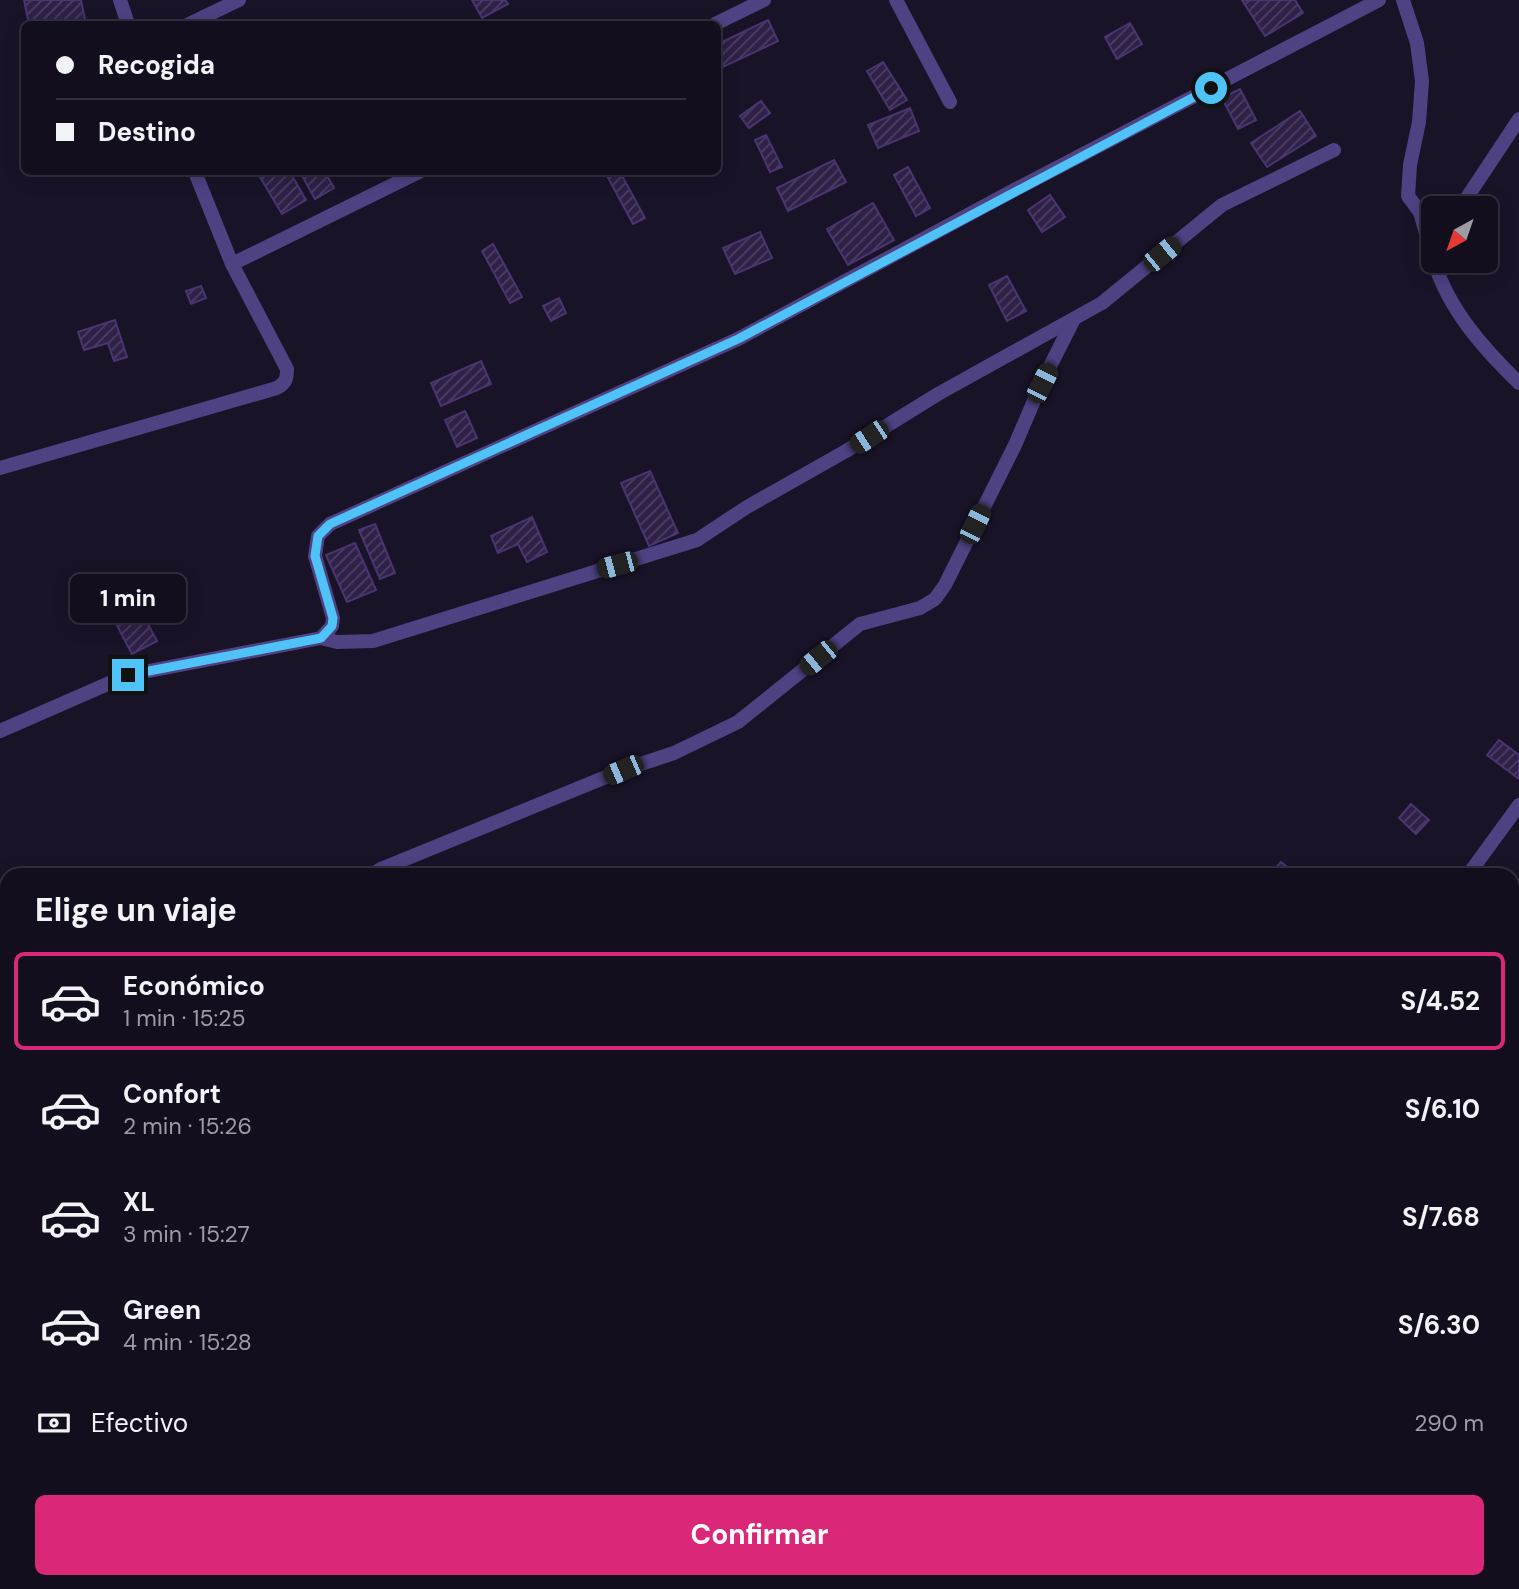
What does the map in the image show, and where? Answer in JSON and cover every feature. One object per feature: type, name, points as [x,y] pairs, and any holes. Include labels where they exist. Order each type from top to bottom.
[{"type":"street","points":[[120,0],[127,21]]},
{"type":"street","points":[[195,21],[239,0]]},
{"type":"street","points":[[721,21],[764,0]]},
{"type":"street","points":[[896,0],[950,102]]},
{"type":"street","points":[[321,638],[332,626],[333,618],[315,556],[318,536],[330,524],[738,339],[1018,188],[1379,0]]},
{"type":"street","points":[[1403,0],[1418,43],[1422,81],[1408,196],[1421,208]]},
{"type":"street","points":[[1468,196],[1519,119]]},
{"type":"street","points":[[0,731],[128,675],[321,638],[337,642],[373,641],[696,540],[938,394],[1102,303],[1222,205],[1334,150]]},
{"type":"street","points":[[232,264],[413,175]]},
{"type":"street","points":[[0,468],[284,384],[287,369],[232,264],[197,177]]},
{"type":"street","points":[[1438,273],[1461,318],[1501,366],[1519,383]]},
{"type":"street","points":[[383,868],[623,770],[674,753],[738,722],[860,624],[920,608],[935,599],[945,585],[1016,445],[1042,383],[1074,319]]},
{"type":"street","points":[[1473,868],[1519,806]]},
{"type":"building","points":[[24,0],[81,0],[85,21],[28,21]]},
{"type":"building","points":[[472,0],[505,0],[508,4],[482,18]]},
{"type":"building","points":[[1242,0],[1295,0],[1303,13],[1265,36]]},
{"type":"building","points":[[768,20],[778,41],[723,67],[721,43]]},
{"type":"building","points":[[1130,23],[1142,44],[1117,59],[1105,37]]},
{"type":"building","points":[[883,62],[907,100],[890,110],[867,71]]},
{"type":"building","points":[[1240,89],[1256,120],[1238,129],[1222,98]]},
{"type":"building","points":[[761,101],[770,113],[749,128],[740,116]]},
{"type":"building","points":[[910,108],[919,131],[878,148],[868,125]]},
{"type":"building","points":[[1300,111],[1316,136],[1267,167],[1251,143]]},
{"type":"building","points":[[766,135],[782,167],[770,172],[755,140]]},
{"type":"building","points":[[834,160],[846,182],[788,211],[777,188]]},
{"type":"building","points":[[908,167],[930,208],[916,216],[894,175]]},
{"type":"building","points":[[259,175],[292,175],[306,200],[282,214]]},
{"type":"building","points":[[302,175],[327,175],[334,188],[315,199]]},
{"type":"building","points":[[607,175],[622,175],[645,218],[633,224]]},
{"type":"building","points":[[1050,195],[1065,217],[1042,232],[1028,210]]},
{"type":"building","points":[[873,203],[894,240],[848,265],[827,229]]},
{"type":"building","points":[[760,232],[772,258],[735,274],[723,248]]},
{"type":"building","points":[[493,244],[522,297],[510,303],[482,251]]},
{"type":"building","points":[[1007,276],[1026,311],[1007,321],[989,285]]},
{"type":"building","points":[[201,286],[206,298],[191,304],[186,291]]},
{"type":"building","points":[[559,298],[566,313],[551,321],[543,306]]},
{"type":"building","points":[[115,320],[127,357],[114,361],[108,343],[84,350],[78,332]]},
{"type":"building","points":[[481,361],[491,384],[441,406],[431,383]]},
{"type":"building","points":[[465,411],[477,438],[457,447],[445,420]]},
{"type":"building","points":[[650,471],[678,533],[649,546],[621,483]]},
{"type":"building","points":[[532,517],[547,552],[527,562],[518,544],[498,553],[491,536]]},
{"type":"building","points":[[375,524],[395,573],[380,579],[359,530]]},
{"type":"building","points":[[355,543],[376,590],[347,602],[326,555]]},
{"type":"building","points":[[131,592],[157,641],[132,654],[106,605]]},
{"type":"building","points":[[1499,740],[1519,755],[1519,779],[1487,755]]},
{"type":"building","points":[[1411,804],[1429,820],[1416,834],[1399,818]]},
{"type":"building","points":[[1281,862],[1288,868],[1276,868]]},
{"type":"route","points":[[128,675],[321,638],[329,632],[333,618],[315,556],[318,536],[330,524],[738,339],[1018,188],[1211,88]]}]
